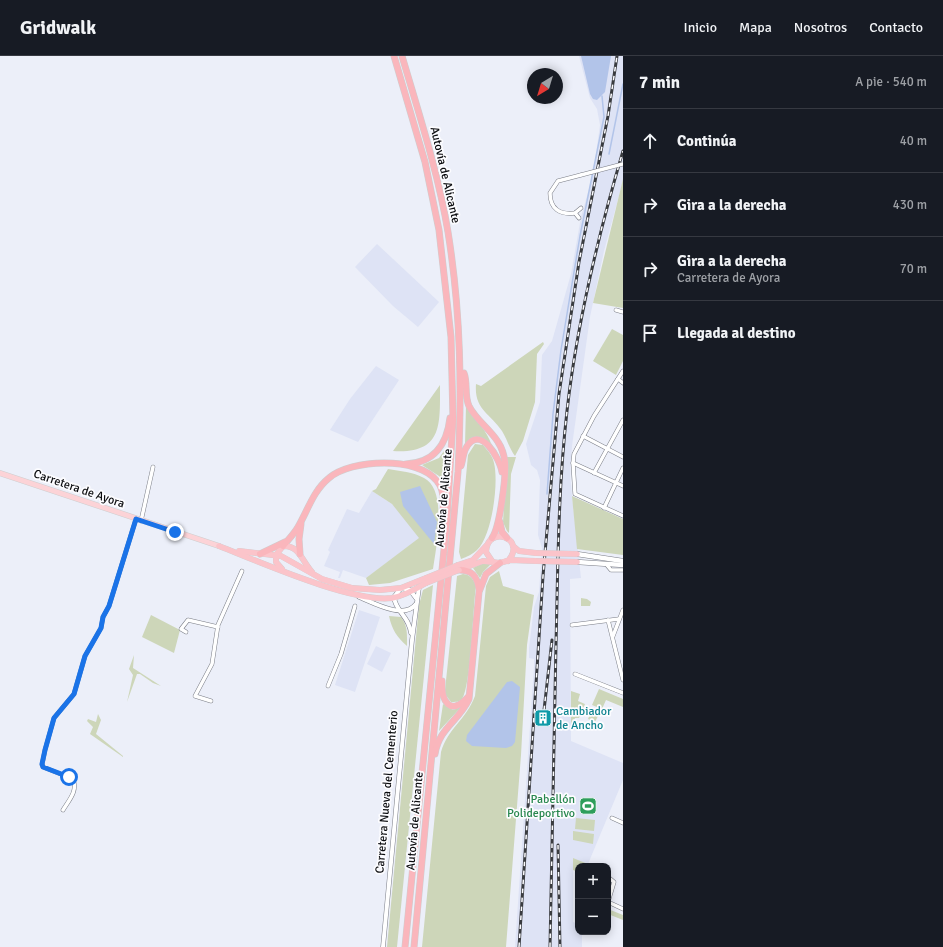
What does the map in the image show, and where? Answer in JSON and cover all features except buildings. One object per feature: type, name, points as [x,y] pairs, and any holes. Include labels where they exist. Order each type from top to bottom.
[{"type":"highway","name":"Autovía de Alicante","points":[[394,56],[425,162],[439,230],[451,337],[453,448],[405,947]]},
{"type":"highway","name":"Autovía de Alicante","points":[[402,56],[433,161],[446,224],[458,307],[462,405],[458,472],[414,947]]},
{"type":"highway","points":[[461,366],[465,375],[467,400],[478,419],[498,442],[504,455],[505,468],[500,519],[501,529],[519,551],[577,554]]},
{"type":"highway","points":[[283,571],[276,562],[276,554],[288,540],[302,519],[318,488],[336,472],[352,465],[365,463],[413,464],[434,455],[446,439],[452,405]]},
{"type":"highway","points":[[458,472],[466,447],[471,442],[479,440],[488,444],[498,458],[502,471],[503,484]]},
{"type":"highway","points":[[393,464],[422,470],[438,482],[443,498],[444,532]]},
{"type":"highway","points":[[283,571],[291,569],[296,564],[300,554],[299,539],[302,519]]},
{"type":"highway","points":[[458,568],[473,560],[487,545],[492,538],[500,519]]},
{"type":"highway","points":[[492,538],[499,536],[507,538]]},
{"type":"highway","points":[[260,554],[288,540]]},
{"type":"highway","points":[[487,545],[486,552],[492,561]]},
{"type":"highway","points":[[219,546],[260,554],[276,554],[287,558],[317,577],[352,588],[380,590],[401,588],[478,562],[492,561],[500,563]]},
{"type":"highway","points":[[219,546],[283,571],[342,590],[375,598],[394,598],[412,591],[426,580]]},
{"type":"highway","points":[[283,546],[292,547],[300,554],[307,567],[317,577]]},
{"type":"highway","points":[[508,561],[513,554],[514,546]]},
{"type":"highway","points":[[431,769],[438,740],[444,730],[464,709],[469,696],[479,592],[486,574],[500,563],[508,561],[578,562]]},
{"type":"highway","points":[[458,568],[466,570],[476,576],[479,592]]},
{"type":"highway","points":[[441,662],[443,671],[442,690],[444,702],[451,706],[456,706],[462,703],[469,696]]},
{"type":"main road","name":"Carretera de Ayora","points":[[0,473],[219,546]]},
{"type":"main road","points":[[577,554],[623,561]]},
{"type":"main road","points":[[578,562],[623,565]]},
{"type":"street","points":[[581,208],[575,214],[566,214],[557,211],[551,204],[550,193],[554,184],[558,181],[623,164]]},
{"type":"street","points":[[575,214],[579,218]]},
{"type":"street","points":[[616,310],[623,312]]},
{"type":"street","points":[[623,371],[594,416],[574,454],[572,463],[574,494],[623,516]]},
{"type":"street","points":[[618,379],[623,383]]},
{"type":"street","points":[[594,473],[623,420]]},
{"type":"street","points":[[584,436],[623,457]]},
{"type":"street","points":[[572,463],[623,486]]},
{"type":"street","points":[[63,810],[76,789],[75,784],[73,779],[43,767],[42,764],[45,750],[54,718],[74,694],[85,656],[101,628],[103,617],[111,599],[138,520],[153,467]]},
{"type":"street","points":[[604,508],[623,468]]},
{"type":"street","points":[[606,564],[611,570],[623,570]]},
{"type":"street","points":[[211,701],[195,696],[212,664],[218,627],[242,571]]},
{"type":"street","points":[[342,590],[400,611],[409,610],[416,604],[419,587]]},
{"type":"street","points":[[400,611],[395,604],[394,598],[401,588],[412,591],[416,598]]},
{"type":"street","name":"Carretera Nueva del Cementerio","points":[[383,947],[416,604]]},
{"type":"street","points":[[328,686],[341,654],[355,606]]},
{"type":"street","points":[[612,637],[623,610]]},
{"type":"street","name":"Carretera Nueva del Cementerio","points":[[400,611],[409,622],[412,640]]},
{"type":"street","points":[[572,625],[619,619]]},
{"type":"street","points":[[186,632],[181,629],[188,620],[218,627]]},
{"type":"street","points":[[608,620],[623,680]]},
{"type":"street","points":[[575,674],[623,694]]},
{"type":"street","points":[[612,818],[623,823]]},
{"type":"street","points":[[611,880],[614,882],[611,892]]},
{"type":"street","points":[[609,899],[608,902],[623,909]]},
{"type":"shaded area","points":[[579,56],[623,56],[623,181],[604,251],[590,317],[572,446],[570,475],[581,578],[570,579],[571,741],[623,763],[623,780],[588,863],[573,859],[573,922],[575,923],[575,935],[582,935],[582,947],[515,947],[534,667],[534,659],[529,658],[529,648],[534,607],[539,592],[542,548],[538,535],[540,480],[537,470],[531,465],[526,444],[540,402],[542,355],[552,341],[571,274],[581,217],[593,175],[600,125],[597,109],[590,98]]},
{"type":"shaded area","points":[[377,244],[439,302],[418,327],[393,306],[355,267]]},
{"type":"shaded area","points":[[376,366],[399,380],[358,442],[330,430],[350,399]]},
{"type":"shaded area","points":[[372,491],[392,504],[420,538],[366,578],[343,570],[340,578],[338,578],[340,572],[324,566],[330,552],[328,550],[347,509],[359,513]]},
{"type":"shaded area","points":[[359,610],[380,617],[355,692],[335,685]]},
{"type":"shaded area","points":[[376,646],[391,653],[382,672],[367,664]]},
{"type":"green space","points":[[623,179],[623,308],[593,303]]},
{"type":"green space","points":[[612,329],[623,335],[623,361],[616,375],[593,361]]},
{"type":"green space","points":[[543,342],[544,344],[537,354],[535,402],[523,441],[515,456],[502,431],[480,406],[476,393],[476,384],[481,386]]},
{"type":"green space","points":[[440,385],[440,413],[435,434],[430,442],[421,448],[409,451],[393,451]]},
{"type":"green space","points":[[466,406],[484,430],[492,446],[486,440],[479,438],[473,439],[465,444]]},
{"type":"green space","points":[[475,444],[483,445],[490,453],[493,460],[496,483],[495,496],[487,533],[482,543],[474,553],[461,559],[459,552],[468,455]]},
{"type":"green space","points":[[446,448],[445,485],[439,476],[422,465],[439,458]]},
{"type":"green space","points":[[507,457],[516,457],[511,474],[509,533],[503,522]]},
{"type":"green space","points":[[388,469],[411,473],[424,478],[431,484],[436,494],[439,520],[433,569],[390,583],[369,585],[366,578],[419,538],[392,504],[372,491],[376,489]]},
{"type":"green space","points":[[572,496],[623,519],[623,555],[577,549]]},
{"type":"green space","points":[[483,563],[491,564],[483,572],[480,578],[473,568]]},
{"type":"green space","points":[[499,571],[503,586],[534,595],[527,645],[521,755],[506,947],[422,947],[441,752],[448,736],[467,712],[475,696],[486,586],[490,577]]},
{"type":"green space","points":[[463,574],[468,575],[474,581],[476,586],[470,663],[468,679],[462,699],[451,702],[445,694],[445,690],[457,576]]},
{"type":"green space","points":[[433,585],[397,947],[387,947],[419,605],[423,590]]},
{"type":"green space","points":[[581,598],[587,599],[591,602],[590,606],[581,606]]},
{"type":"green space","points":[[151,615],[180,630],[174,653],[142,637]]},
{"type":"green space","points":[[389,616],[401,617],[403,620],[407,631],[407,646],[395,633]]},
{"type":"green space","points":[[134,655],[133,668],[161,686],[153,683],[140,674],[137,674],[127,702],[133,675],[129,669]]},
{"type":"green space","points":[[599,689],[623,699],[623,707],[606,700],[602,709],[592,705]]},
{"type":"green space","points":[[571,691],[580,694],[578,701],[585,704],[579,718],[575,718],[571,729]]},
{"type":"green space","points":[[443,704],[453,710],[461,707],[439,731]]},
{"type":"green space","points":[[592,710],[599,714],[595,722],[588,719]]},
{"type":"green space","points":[[98,714],[101,720],[96,734],[123,757],[90,734],[93,727],[87,721],[88,719],[96,722]]},
{"type":"green space","points":[[576,818],[595,820],[594,831],[575,829]]},
{"type":"green space","points":[[573,831],[594,834],[593,844],[573,840]]},
{"type":"green space","points":[[573,858],[586,863],[575,863],[575,871],[573,870]]},
{"type":"green space","points":[[611,910],[623,915],[623,920],[611,915]]},
{"type":"water","points":[[581,56],[611,56],[605,92],[597,100],[593,99],[590,94]]},
{"type":"water","points":[[420,486],[437,522],[434,544],[403,506],[400,492]]},
{"type":"water","points":[[512,681],[520,687],[515,742],[512,746],[506,748],[472,746],[466,741],[467,735],[507,682]]},
{"type":"waterway","points":[[609,154],[623,84]]},
{"type":"waterway","points":[[547,494],[553,414],[561,350],[580,236],[604,117],[602,96]]},
{"type":"railway","points":[[519,947],[543,576],[559,394],[579,262],[608,116],[617,56]]},
{"type":"railway","points":[[550,947],[558,557],[564,440],[576,345],[589,280],[623,151]]},
{"type":"railway","points":[[543,719],[552,640]]},
{"type":"railway","points":[[558,845],[560,947]]},
{"type":"place","name":"Cambiador de Ancho","points":[[543,718]]},
{"type":"place","name":"Pabellón Polideportivo","points":[[588,806]]},
{"type":"route","points":[[69,777],[47,770],[42,765],[52,723],[58,711],[71,699],[74,694],[85,656],[101,628],[103,617],[109,606],[132,536],[136,519],[175,532]]}]
